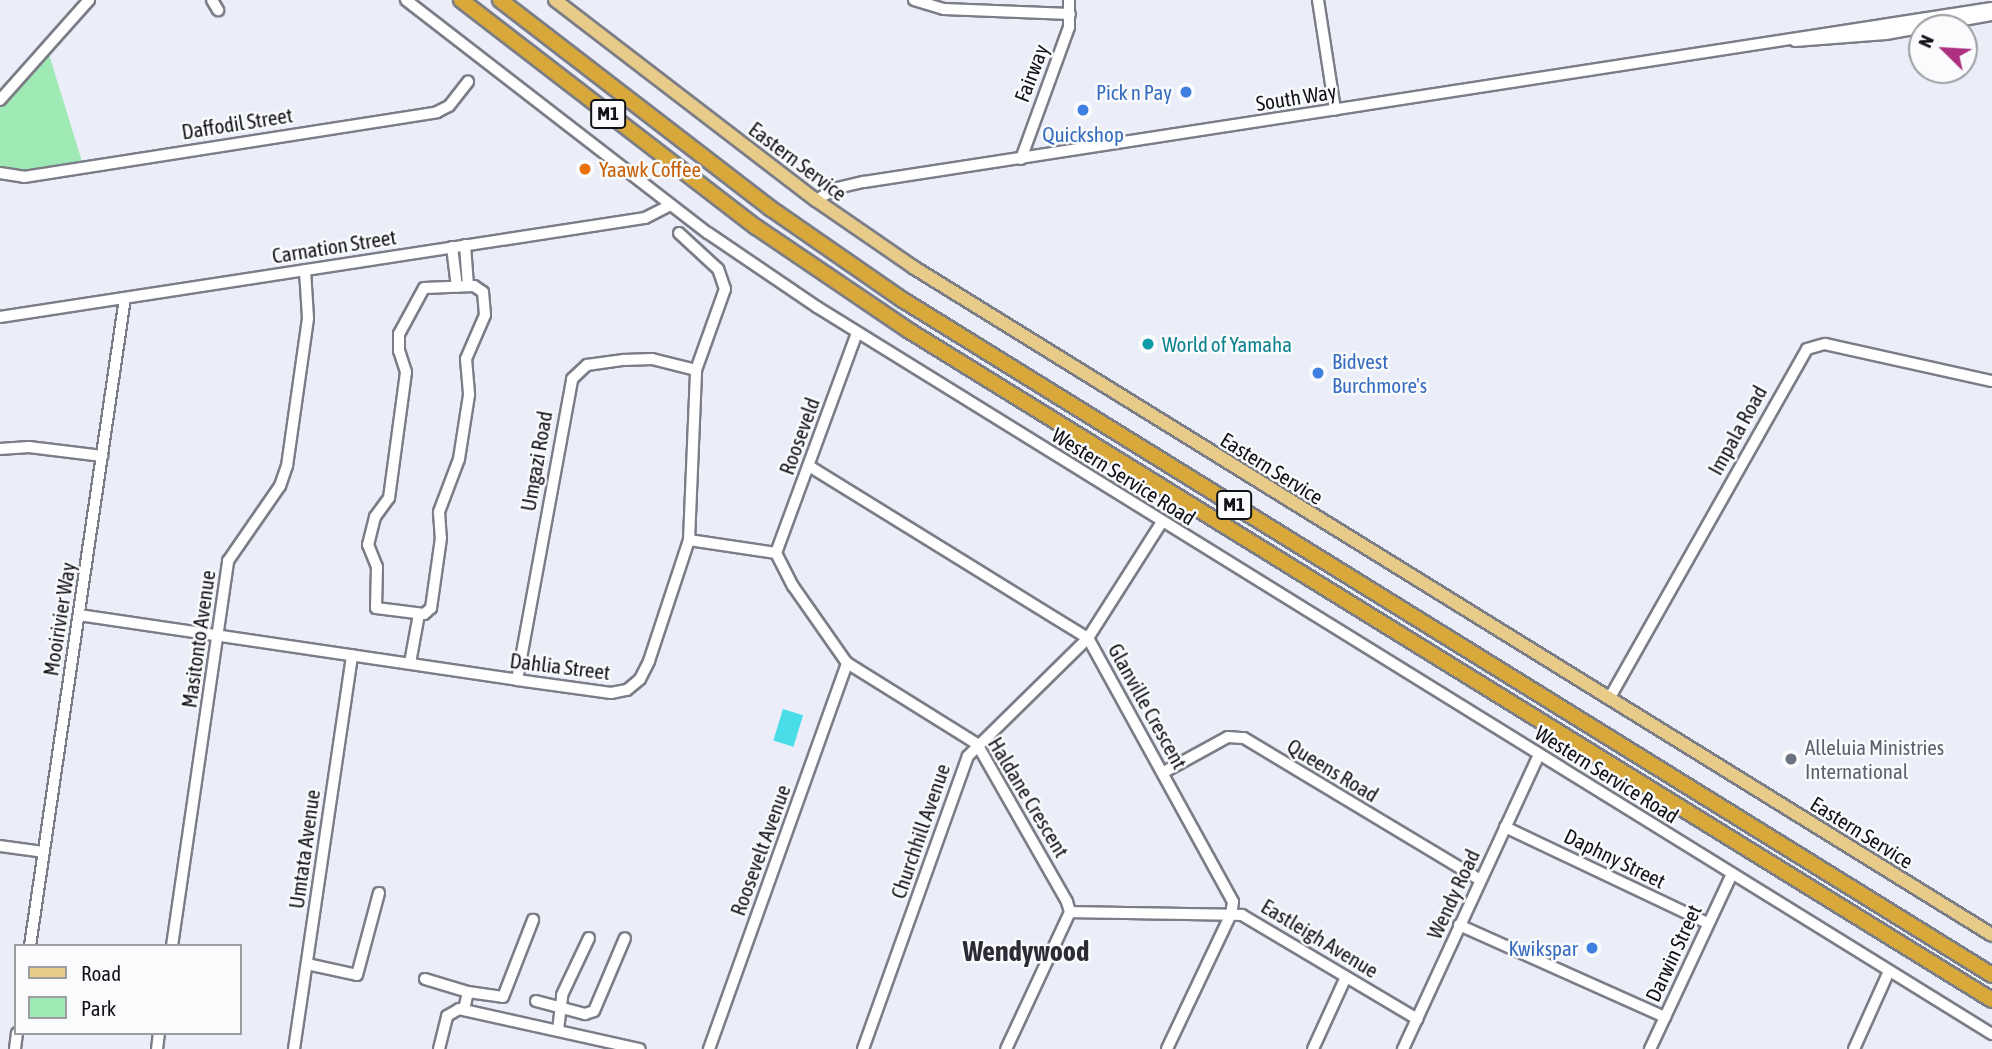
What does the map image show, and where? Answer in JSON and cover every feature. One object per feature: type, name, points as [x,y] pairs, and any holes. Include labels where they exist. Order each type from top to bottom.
[{"type":"highway","name":"M1","points":[[461,0],[747,219],[908,330],[1992,1000]]},
{"type":"highway","name":"M1","points":[[500,0],[770,208],[892,292],[1992,975]]},
{"type":"main road","name":"Eastern Service","points":[[555,0],[816,200],[981,310],[1992,935]]},
{"type":"street","points":[[0,100],[89,0]]},
{"type":"street","points":[[212,0],[218,10]]},
{"type":"street","name":"Western Service Road","points":[[406,0],[671,205],[857,333],[1992,1034]]},
{"type":"street","points":[[914,0],[944,9],[1070,14]]},
{"type":"street","name":"Fairway","points":[[1021,159],[1070,14],[1069,0]]},
{"type":"street","points":[[1318,0],[1335,110]]},
{"type":"street","name":"South Way","points":[[816,200],[847,185],[1992,8]]},
{"type":"street","name":"South Way","points":[[1784,40],[1886,34],[1992,15]]},
{"type":"street","name":"Daffodil Street","points":[[0,173],[24,177],[437,112],[449,106],[468,82]]},
{"type":"street","name":"Carnation Street","points":[[0,317],[657,215],[671,205]]},
{"type":"street","name":"Dahlia Street","points":[[79,615],[611,693],[634,686],[649,661],[689,540],[696,370],[725,284],[718,268],[679,233]]},
{"type":"street","points":[[463,287],[465,245]]},
{"type":"street","points":[[453,247],[463,287]]},
{"type":"street","name":"Masitonto Avenue","points":[[172,944],[229,558],[279,486],[287,467],[308,318],[306,270]]},
{"type":"street","points":[[463,287],[483,292],[485,315],[466,359],[469,395],[461,452],[439,512],[441,538],[432,605],[429,612],[419,614],[374,607],[377,569],[368,545],[375,517],[390,498],[406,372],[398,347],[401,329],[422,289],[463,287]]},
{"type":"street","name":"Mooirivier Way","points":[[30,944],[125,298]]},
{"type":"street","name":"Rooseveld","points":[[776,553],[857,333]]},
{"type":"street","name":"Impala Road","points":[[1609,699],[1807,349],[1825,344],[1992,382]]},
{"type":"street","name":"Umgazi Road","points":[[517,680],[572,379],[587,365],[624,360],[652,359],[696,370]]},
{"type":"street","points":[[0,449],[29,447],[102,456]]},
{"type":"street","name":"Glanville Crescent","points":[[809,466],[1088,638],[1230,896],[1231,914]]},
{"type":"street","name":"Churchhill Avenue","points":[[863,1049],[960,772],[977,744],[1088,638],[1162,523]]},
{"type":"street","points":[[689,540],[776,553]]},
{"type":"street","name":"Haldane Crescent","points":[[776,553],[847,663],[977,744],[1022,817],[1070,912]]},
{"type":"street","points":[[410,663],[419,614]]},
{"type":"street","name":"Umtata Avenue","points":[[294,1049],[352,655]]},
{"type":"street","name":"Roosevelt Avenue","points":[[709,1049],[847,663]]},
{"type":"street","name":"Queens Road","points":[[1164,772],[1228,737],[1244,738],[1480,880]]},
{"type":"street","name":"Wendy Road","points":[[1403,1049],[1539,755]]},
{"type":"street","name":"Daphny Street","points":[[1505,827],[1707,923]]},
{"type":"street","points":[[0,846],[44,852]]},
{"type":"street","name":"Darwin Street","points":[[1650,1049],[1732,874]]},
{"type":"street","points":[[307,964],[357,975],[379,893]]},
{"type":"street","points":[[1006,1049],[1070,912]]},
{"type":"street","name":"Eastleigh Avenue","points":[[1070,912],[1231,914],[1258,923],[1417,1019]]},
{"type":"street","points":[[1167,1049],[1231,914]]},
{"type":"street","points":[[425,979],[468,992],[503,997],[533,920]]},
{"type":"street","points":[[1459,925],[1665,1017]]},
{"type":"street","points":[[558,1030],[559,1007],[589,938]]},
{"type":"street","points":[[536,1001],[585,1014],[598,1007],[625,939]]},
{"type":"street","points":[[1854,1049],[1889,971]]},
{"type":"street","points":[[1313,1049],[1346,977]]},
{"type":"street","points":[[464,1010],[468,992]]},
{"type":"street","points":[[439,1049],[446,1019],[452,1011],[464,1010],[558,1030],[601,1045],[640,1049]]},
{"type":"green space","points":[[47,48],[83,165],[19,175],[0,168],[0,100]]},
{"type":"water","points":[[783,709],[803,715],[793,747],[773,741]]},
{"type":"place","name":"Pick n Pay","points":[[1186,92]]},
{"type":"place","name":"Quickshop","points":[[1083,110]]},
{"type":"place","name":"Yaawk Coffee","points":[[585,169]]},
{"type":"place","name":"World of Yamaha","points":[[1148,344]]},
{"type":"place","name":"Bidvest Burchmore's","points":[[1318,373]]},
{"type":"place","name":"Alleluia Ministries International","points":[[1791,759]]},
{"type":"place","name":"Kwikspar","points":[[1592,948]]},
{"type":"district","name":"Wendywood","points":[[1026,951]]}]
